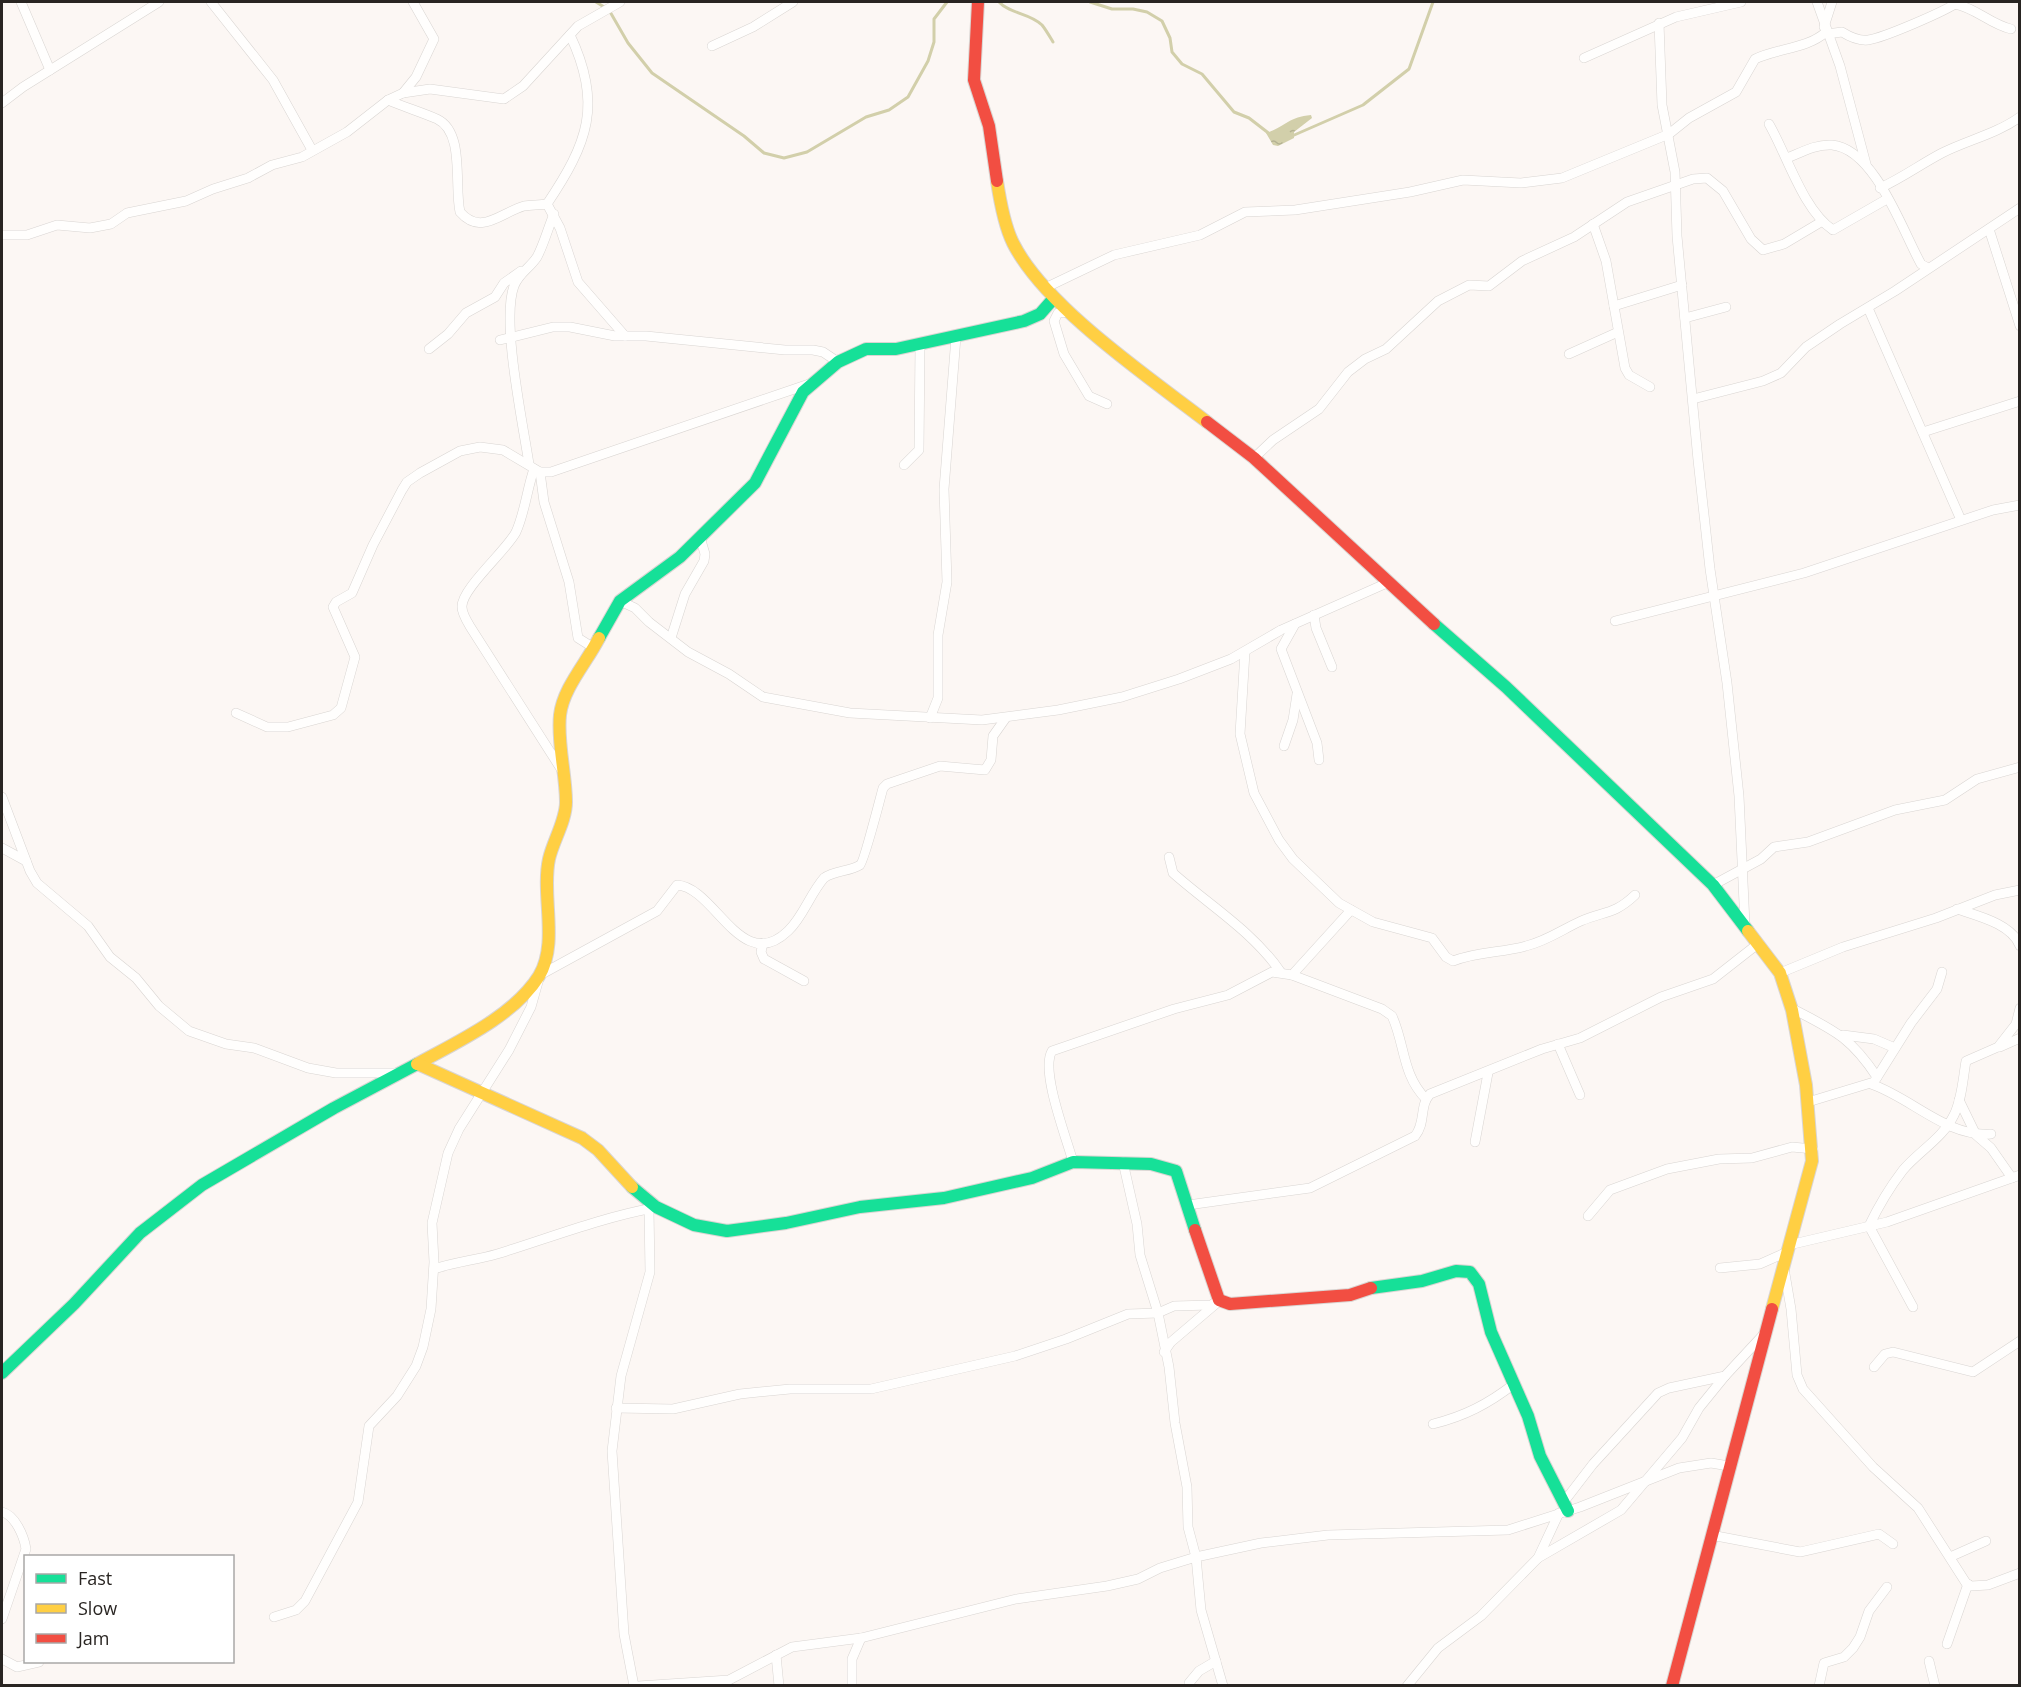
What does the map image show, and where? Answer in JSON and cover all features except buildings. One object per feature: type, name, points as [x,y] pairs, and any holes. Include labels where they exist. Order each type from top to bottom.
[{"type":"street","points":[[21,2],[50,70]]},
{"type":"street","points":[[2,103],[159,2]]},
{"type":"street","points":[[212,2],[273,80],[312,150]]},
{"type":"street","points":[[403,93],[416,77],[434,39],[413,2]]},
{"type":"street","points":[[2,234],[27,235],[57,225],[90,228],[111,224],[127,213],[186,201],[248,178],[272,165],[303,157],[347,132],[388,100],[403,93],[430,89],[504,99],[523,86],[578,26],[620,2]]},
{"type":"street","points":[[712,46],[753,27],[793,2]]},
{"type":"street","points":[[978,2],[974,80],[989,126],[1000,199],[1013,243],[1045,288],[1110,347],[1254,458],[1387,583],[1506,687],[1713,885],[1780,973],[1791,1008],[1808,1102],[1813,1149],[1806,1187],[1729,1466],[1672,1686]]},
{"type":"street","points":[[1584,58],[1606,46],[1647,31],[1659,23],[1741,2]]},
{"type":"street","points":[[1817,2],[1840,66],[1866,164],[1921,264],[1928,268]]},
{"type":"street","points":[[1826,31],[1832,2]]},
{"type":"street","points":[[1045,288],[1114,255],[1200,235],[1245,212],[1295,210],[1410,192],[1463,180],[1521,183],[1554,180],[1669,135],[1689,118],[1736,92],[1743,74],[1755,59],[1802,45],[1826,31],[1842,32],[1851,38],[1866,40],[1956,3],[1966,6],[1989,21],[2011,29]]},
{"type":"street","points":[[1659,23],[1662,105],[1669,135],[1675,187],[1708,555],[1715,595],[1739,796],[1745,925]]},
{"type":"street","points":[[547,204],[563,180],[579,147],[586,122],[589,88],[587,76],[570,35]]},
{"type":"street","points":[[388,100],[438,120],[449,127],[454,139],[460,212],[470,221],[480,224],[524,206],[547,204]]},
{"type":"street","points":[[1880,188],[1910,174],[1945,152],[2001,128],[2019,117]]},
{"type":"street","points":[[1769,124],[1807,200],[1821,222],[1833,230],[1887,199]]},
{"type":"street","points":[[1788,158],[1810,148],[1835,146],[1855,155],[1866,164]]},
{"type":"street","points":[[1254,458],[1273,440],[1319,409],[1352,368],[1386,349],[1438,301],[1469,285],[1489,286],[1522,261],[1574,237],[1641,195],[1675,187],[1693,179],[1707,178],[1723,191],[1750,238],[1763,250],[1784,244],[1821,222]]},
{"type":"street","points":[[547,204],[554,214],[578,282],[625,336]]},
{"type":"street","points":[[1693,399],[1775,376],[1806,347],[2019,208]]},
{"type":"street","points":[[554,214],[536,258],[519,275],[512,296],[511,338],[534,468],[569,582],[578,638],[594,648]]},
{"type":"street","points":[[1593,224],[1606,261],[1626,372],[1650,387]]},
{"type":"street","points":[[1989,229],[2019,326]]},
{"type":"street","points":[[429,349],[448,334],[462,315],[495,297],[504,283],[526,268]]},
{"type":"street","points":[[1614,306],[1683,285]]},
{"type":"street","points":[[1024,321],[1040,314],[1054,298]]},
{"type":"street","points":[[1685,318],[1726,307]]},
{"type":"street","points":[[1868,308],[1961,520]]},
{"type":"street","points":[[1070,312],[1058,313],[1054,321],[1064,354],[1089,396],[1107,404]]},
{"type":"street","points":[[274,1617],[296,1610],[305,1601],[355,1511],[363,1480],[369,1426],[397,1396],[416,1366],[423,1347],[431,1309],[434,1269],[432,1223],[447,1153],[531,1007],[548,940],[546,899],[549,860],[566,805],[559,729],[564,698],[594,648],[607,620],[620,601],[680,557],[755,483],[803,392],[838,362],[866,349],[896,350],[956,337],[978,329],[1024,321],[1054,321]]},
{"type":"street","points":[[500,340],[559,327],[625,336],[646,336],[785,350],[813,350],[823,352],[838,362]]},
{"type":"street","points":[[1569,354],[1618,332]]},
{"type":"street","points":[[930,718],[938,698],[938,634],[947,582],[944,489],[956,337]]},
{"type":"street","points":[[904,465],[919,450],[920,345]]},
{"type":"street","points":[[236,714],[267,727],[288,728],[333,715],[341,708],[355,657],[333,607],[336,602],[352,593],[372,545],[407,482],[469,448],[503,450],[534,468],[551,472],[813,382]]},
{"type":"street","points":[[1923,432],[2019,401]]},
{"type":"street","points":[[534,468],[521,520],[511,542],[485,569],[464,601],[462,608],[467,622],[563,772]]},
{"type":"street","points":[[1616,621],[1853,558],[1961,520],[2019,505]]},
{"type":"street","points":[[671,638],[685,594],[704,561],[705,554],[700,537]]},
{"type":"street","points":[[620,601],[635,608],[649,622],[688,651],[763,697],[849,713],[930,718],[1005,719],[1122,697],[1179,679],[1245,652],[1296,622],[1387,583]]},
{"type":"street","points":[[1314,615],[1316,628],[1332,667]]},
{"type":"street","points":[[1296,622],[1281,649],[1317,743],[1319,760]]},
{"type":"street","points":[[1245,652],[1240,734],[1254,793],[1273,830],[1293,859],[1329,895],[1351,910],[1373,922],[1432,938],[1446,957],[1453,961],[1478,952],[1539,943],[1583,920],[1600,916],[1625,905],[1635,895]]},
{"type":"street","points":[[1284,746],[1293,720],[1297,694]]},
{"type":"street","points":[[2,1373],[74,1304],[140,1233],[202,1185],[334,1108],[486,1027],[509,1009],[540,975],[657,911],[677,885],[692,891],[744,938],[763,943],[787,933],[824,878],[830,873],[859,866],[864,861],[868,838],[883,788],[887,784],[940,766],[985,770],[991,760],[993,736],[1005,719]]},
{"type":"street","points":[[1713,885],[1783,844],[1808,842],[1895,810],[1945,800],[1977,779],[2019,767]]},
{"type":"street","points":[[2,796],[26,861],[37,883],[88,926],[110,957],[135,978],[159,1006],[189,1031],[226,1044],[254,1048],[308,1068],[336,1073],[401,1073]]},
{"type":"street","points":[[2,848],[26,861]]},
{"type":"street","points":[[1169,857],[1173,873],[1208,899],[1263,948],[1280,971]]},
{"type":"street","points":[[1780,973],[1843,947],[1995,895],[2019,890]]},
{"type":"street","points":[[1957,909],[1986,918],[2007,930],[2017,938],[2019,946]]},
{"type":"street","points":[[1292,975],[1351,910]]},
{"type":"street","points":[[763,943],[761,952],[764,959],[804,981]]},
{"type":"street","points":[[1188,1205],[1318,1185],[1415,1136],[1419,1130],[1426,1099],[1440,1090],[1558,1044],[1580,1038],[1661,997],[1713,979],[1759,943]]},
{"type":"street","points":[[1073,1162],[1054,1096],[1048,1065],[1052,1051],[1174,1009],[1228,995],[1264,975],[1280,971],[1382,1009],[1392,1016],[1414,1088],[1426,1099]]},
{"type":"street","points":[[1808,1102],[1874,1081],[1937,989],[1942,972]]},
{"type":"street","points":[[1720,1268],[1760,1264],[1788,1248],[1920,1211],[2016,1177],[1991,1148],[1976,1135],[1948,1125],[1874,1081],[1862,1053],[1841,1035],[1791,1008]]},
{"type":"street","points":[[1869,1226],[1881,1201],[1903,1171],[1948,1125],[1959,1100],[1966,1061],[2015,1040],[2019,1008]]},
{"type":"street","points":[[1998,1047],[2016,1024]]},
{"type":"street","points":[[1841,1035],[1874,1039],[1895,1048]]},
{"type":"street","points":[[1558,1044],[1580,1095]]},
{"type":"street","points":[[418,1064],[582,1138],[598,1150],[652,1208],[707,1228],[740,1230],[860,1207],[944,1198],[1032,1178],[1073,1162],[1123,1162],[1172,1168],[1179,1176],[1219,1300]]},
{"type":"street","points":[[1475,1142],[1488,1073]]},
{"type":"street","points":[[1959,1100],[1976,1135]]},
{"type":"street","points":[[1976,1135],[1991,1134]]},
{"type":"street","points":[[1588,1216],[1602,1196],[1610,1190],[1667,1169],[1719,1159],[1752,1158],[1792,1147],[1813,1149]]},
{"type":"street","points":[[1123,1162],[1137,1224],[1140,1255],[1158,1313],[1187,1487],[1188,1527],[1196,1557],[1201,1610],[1223,1686]]},
{"type":"street","points":[[434,1269],[458,1260],[498,1253],[607,1218],[652,1208]]},
{"type":"street","points":[[634,1686],[624,1634],[612,1451],[616,1408],[628,1344],[650,1272],[652,1208]]},
{"type":"street","points":[[1869,1226],[1913,1307]]},
{"type":"street","points":[[1783,1266],[1791,1309],[1797,1375],[1803,1389],[1873,1467],[1918,1508],[1968,1584],[1977,1587],[2019,1573]]},
{"type":"street","points":[[616,1408],[672,1409],[740,1394],[800,1389],[871,1389],[1015,1356],[1066,1340],[1121,1316],[1158,1313],[1174,1306],[1211,1305],[1219,1300],[1242,1305],[1339,1296],[1376,1286],[1422,1281],[1449,1272],[1466,1271],[1474,1275],[1479,1284],[1491,1332],[1532,1426],[1539,1456],[1563,1509]]},
{"type":"street","points":[[1164,1352],[1171,1342],[1219,1300]]},
{"type":"street","points":[[1407,1686],[1438,1648],[1482,1616],[1538,1558],[1615,1515],[1682,1438],[1699,1408],[1725,1376],[1765,1334]]},
{"type":"street","points":[[1874,1367],[1885,1354],[1893,1352],[1973,1372],[2019,1341]]},
{"type":"street","points":[[1538,1558],[1563,1509],[1593,1464],[1658,1393],[1668,1388],[1725,1376]]},
{"type":"street","points":[[1433,1424],[1460,1417],[1489,1403],[1514,1384]]},
{"type":"street","points":[[639,1686],[729,1680],[776,1655],[806,1644],[861,1638],[1016,1599],[1128,1581],[1196,1557],[1261,1544],[1328,1535],[1508,1530],[1696,1464],[1729,1466]]},
{"type":"street","points":[[2,1512],[13,1519],[24,1539],[26,1549],[2,1619]]},
{"type":"street","points":[[1711,1535],[1800,1552],[1880,1534],[1893,1544]]},
{"type":"street","points":[[1950,1557],[1986,1541]]},
{"type":"street","points":[[2008,1577],[2019,1581]]},
{"type":"street","points":[[1947,1644],[1968,1584]]},
{"type":"street","points":[[1819,1686],[1824,1663],[1844,1657],[1853,1648],[1860,1637],[1869,1611],[1887,1587]]},
{"type":"street","points":[[852,1686],[852,1659],[861,1638]]},
{"type":"street","points":[[776,1655],[779,1686]]},
{"type":"street","points":[[2,1659],[17,1667],[35,1663]]},
{"type":"street","points":[[1189,1683],[1199,1671],[1216,1661]]},
{"type":"street","points":[[1929,1661],[1935,1686]]},
{"type":"water","points":[[1311,115],[1312,118],[1294,132],[1294,138],[1278,146],[1273,145],[1266,133],[1297,118]]},
{"type":"waterway","points":[[596,2],[609,10],[628,43],[652,73],[744,136],[764,153],[784,158],[807,152],[866,117],[889,110],[908,97],[928,61],[934,42],[934,19],[947,2]]},
{"type":"waterway","points":[[999,2],[1037,21],[1053,42]]},
{"type":"waterway","points":[[1090,2],[1112,9],[1147,12],[1162,21],[1170,38],[1172,52],[1182,64],[1202,74],[1234,112],[1249,118],[1271,135]]},
{"type":"waterway","points":[[1292,136],[1363,105],[1409,69],[1433,2]]},
{"type":"traffic: fast","points":[[599,638],[620,601],[680,557],[755,483],[803,392],[838,362],[866,349],[896,349],[1024,321],[1040,314],[1054,298]]},
{"type":"traffic: fast","points":[[1434,624],[1506,687],[1713,885],[1748,931]]},
{"type":"traffic: fast","points":[[2,1373],[74,1304],[140,1233],[202,1185],[334,1108],[417,1064]]},
{"type":"traffic: fast","points":[[632,1187],[656,1207],[694,1225],[727,1231],[786,1223],[860,1207],[944,1198],[1032,1178],[1073,1162],[1151,1164],[1176,1171],[1195,1230]]},
{"type":"traffic: fast","points":[[1371,1288],[1422,1281],[1456,1271],[1470,1272],[1479,1284],[1491,1332],[1528,1416],[1540,1456],[1568,1511]]},
{"type":"traffic: slow","points":[[997,181],[1005,221],[1013,243],[1028,267],[1049,292],[1101,340],[1207,422]]},
{"type":"traffic: slow","points":[[417,1064],[500,1016],[528,990],[539,976],[545,963],[549,934],[547,873],[566,802],[560,715],[570,685],[599,638]]},
{"type":"traffic: slow","points":[[1748,931],[1780,973],[1792,1010],[1806,1085],[1812,1161],[1772,1309]]},
{"type":"traffic: slow","points":[[418,1064],[582,1138],[598,1150],[632,1187]]},
{"type":"traffic: jam","points":[[978,2],[974,80],[989,126],[997,181]]},
{"type":"traffic: jam","points":[[1207,422],[1254,458],[1434,624]]},
{"type":"traffic: jam","points":[[1195,1230],[1219,1300],[1230,1304],[1350,1295],[1371,1288]]},
{"type":"traffic: jam","points":[[1672,1686],[1772,1309]]}]
